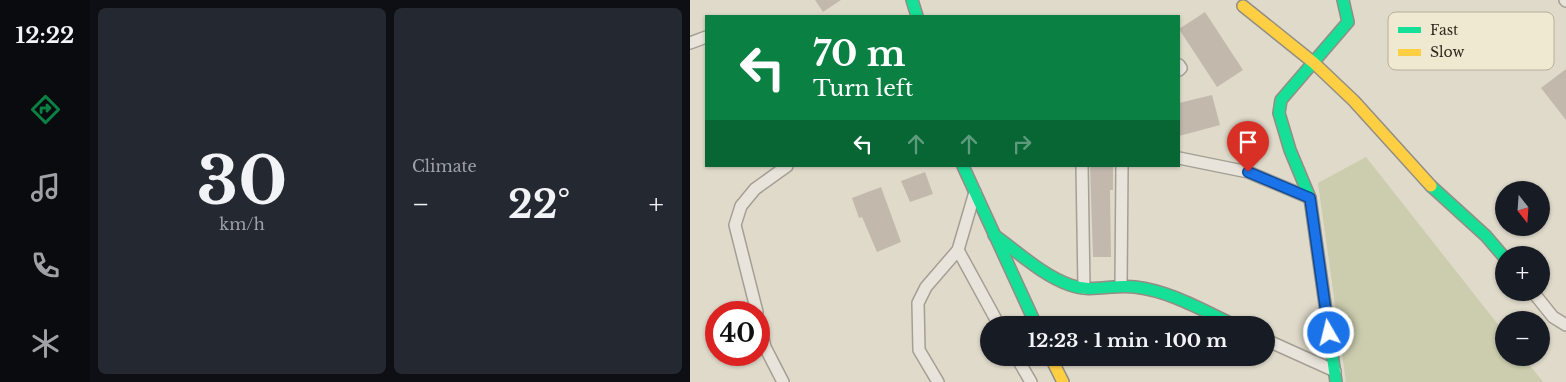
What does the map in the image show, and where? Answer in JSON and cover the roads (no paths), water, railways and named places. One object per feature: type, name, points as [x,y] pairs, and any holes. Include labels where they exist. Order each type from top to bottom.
[{"type":"street","points":[[912,0],[916,15]]},
{"type":"street","points":[[1335,377],[1310,198],[1290,150],[1278,113],[1281,100],[1348,22],[1343,0]]},
{"type":"street","points":[[1243,6],[1314,63],[1354,101],[1438,193],[1495,246]]},
{"type":"street","points":[[690,43],[705,37]]},
{"type":"street","points":[[1180,158],[1248,172],[1310,198]]},
{"type":"street","points":[[754,301],[735,224],[741,206],[755,189],[786,167]]},
{"type":"street","points":[[963,167],[1032,316]]},
{"type":"street","points":[[1082,167],[1084,288]]},
{"type":"street","points":[[1121,286],[1122,167]]},
{"type":"street","points":[[938,382],[919,350],[918,303],[926,287],[958,250],[975,192]]},
{"type":"street","points":[[994,235],[1062,281],[1084,288],[1135,287],[1159,293],[1213,316]]},
{"type":"street","points":[[958,250],[994,316]]},
{"type":"street","points":[[1540,301],[1553,317],[1566,325]]},
{"type":"street","points":[[1275,345],[1335,377]]},
{"type":"street","points":[[770,357],[783,382]]},
{"type":"street","points":[[1022,366],[1031,382]]},
{"type":"street","points":[[1055,366],[1062,382]]}]
